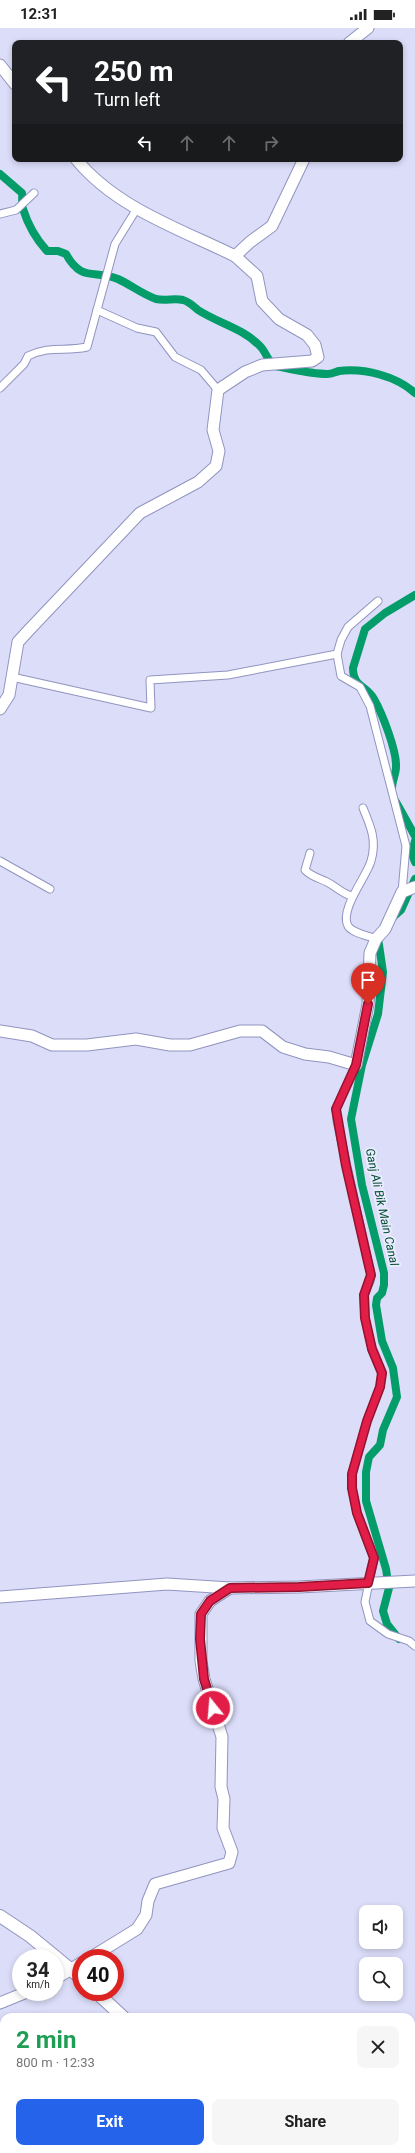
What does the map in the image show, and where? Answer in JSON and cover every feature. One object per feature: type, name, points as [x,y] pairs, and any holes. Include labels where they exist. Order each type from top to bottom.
[{"type":"main road","points":[[0,1916],[72,1963]]},
{"type":"main road","points":[[106,2001],[119,2013]]},
{"type":"street","points":[[353,40],[368,28]]},
{"type":"street","points":[[0,65],[12,80]]},
{"type":"street","points":[[78,162],[86,172],[136,210],[235,256],[257,276],[262,301],[279,319],[307,335],[315,345],[318,357],[312,362],[262,365],[246,372],[218,390]]},
{"type":"street","points":[[235,256],[250,242],[272,226],[303,162]]},
{"type":"street","points":[[0,214],[16,210],[34,193]]},
{"type":"street","points":[[0,388],[24,364],[28,356],[41,350],[53,348],[74,350],[87,347],[115,244],[136,210]]},
{"type":"street","points":[[0,709],[9,695],[18,642],[140,513],[198,482],[216,466],[219,451],[213,430],[218,390],[201,370],[175,357],[156,332],[137,328],[97,310]]},
{"type":"street","points":[[378,601],[348,627],[337,654],[341,676],[360,687],[370,706],[406,846],[402,892],[385,929],[376,939],[370,953],[368,1004],[356,1065],[336,1109],[346,1166],[371,1275],[364,1295],[365,1318],[372,1349],[382,1373],[380,1387],[367,1421],[352,1474],[352,1488],[357,1513],[374,1558],[365,1602],[370,1621],[388,1634],[409,1641],[415,1646]]},
{"type":"street","points":[[12,677],[151,708],[150,680],[228,675],[337,654]]},
{"type":"street","points":[[363,808],[374,833],[374,844],[371,862],[352,896],[347,919],[348,926],[353,930],[376,939]]},
{"type":"street","points":[[310,853],[305,870],[312,876],[329,883],[344,894],[352,896]]},
{"type":"street","points":[[0,861],[50,889]]},
{"type":"street","points":[[402,892],[415,887]]},
{"type":"street","points":[[0,1031],[32,1036],[52,1044],[87,1045],[136,1039],[170,1045],[190,1045],[240,1031],[262,1030],[283,1047],[306,1054],[329,1057],[356,1065]]},
{"type":"street","points":[[0,1597],[167,1584],[230,1588],[299,1587],[415,1581]]},
{"type":"street","points":[[105,1949],[137,1930],[146,1914],[148,1901],[155,1884],[229,1863],[232,1852],[223,1828],[224,1799],[221,1786],[222,1737],[204,1679],[200,1639],[201,1614],[210,1601],[230,1588]]},
{"type":"street","points":[[0,2003],[12,1998]]},
{"type":"waterway","name":"Ganj Ali Bik Main Canal","points":[[0,174],[22,193],[22,205],[27,221],[36,237],[47,251],[58,251],[66,254],[72,263],[83,272],[110,276],[156,299],[180,299],[188,302],[206,315],[238,330],[252,339],[261,347],[272,364],[275,366],[321,374],[349,370],[380,374],[399,382],[415,393]]},
{"type":"waterway","name":"Ganj Ali Bik Main Canal","points":[[392,791],[396,767],[392,742],[385,722],[374,699],[371,694],[355,679],[353,668],[365,629],[385,613],[415,595]]},
{"type":"waterway","name":"Ganj Ali Bik Main Canal","points":[[396,802],[415,836]]},
{"type":"waterway","name":"Ganj Ali Bik Main Canal","points":[[415,841],[412,854],[415,862]]},
{"type":"waterway","name":"Ganj Ali Bik Main Canal","points":[[392,918],[401,910],[415,879]]},
{"type":"waterway","name":"Ganj Ali Bik Main Canal","points":[[378,938],[383,972],[378,1014],[362,1065],[351,1119],[362,1185],[384,1273],[384,1285],[382,1293],[377,1298],[376,1305],[382,1341],[393,1368],[397,1397],[383,1430],[380,1445],[369,1457],[366,1472],[366,1501],[386,1569],[389,1588],[383,1611],[387,1624],[399,1639]]},
{"type":"route","points":[[213,1708],[204,1679],[200,1639],[201,1614],[210,1601],[230,1588],[299,1587],[368,1583],[374,1558],[357,1513],[352,1488],[352,1474],[367,1421],[380,1387],[382,1373],[372,1349],[365,1318],[364,1295],[370,1282],[371,1275],[346,1166],[336,1109],[356,1065],[368,1004]]}]
